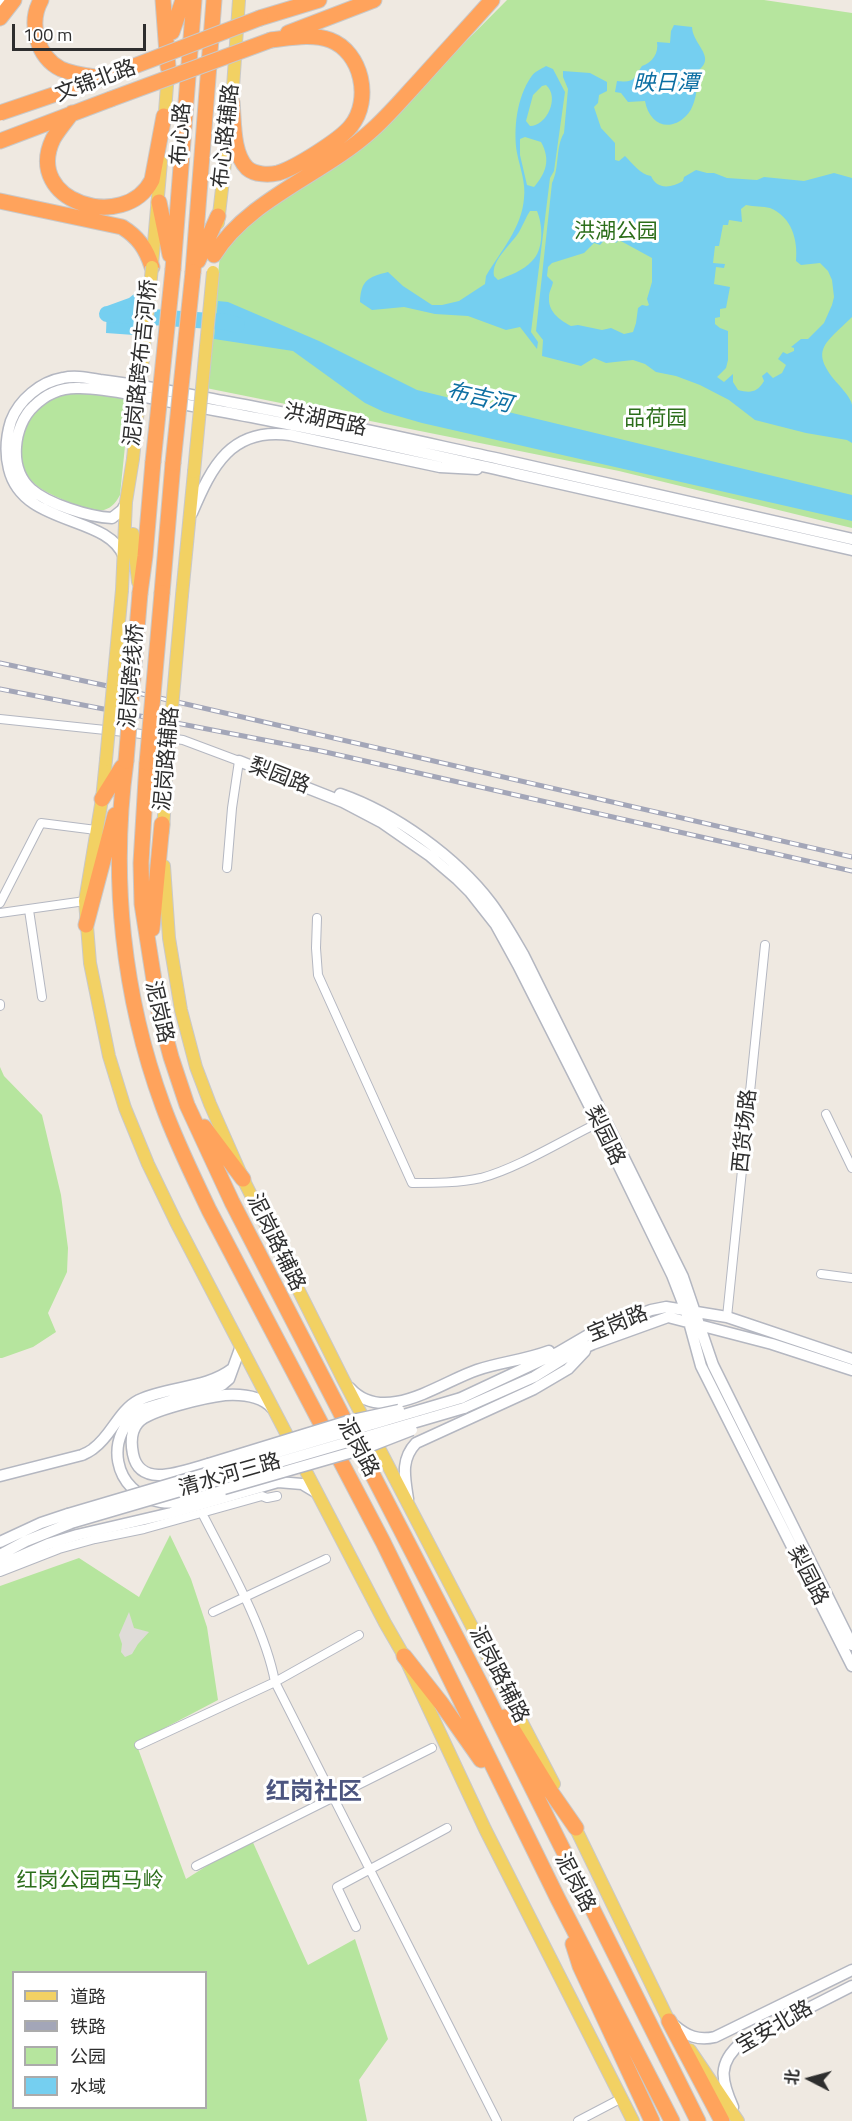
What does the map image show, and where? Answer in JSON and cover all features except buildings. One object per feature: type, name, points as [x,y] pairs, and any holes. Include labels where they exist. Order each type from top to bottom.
[{"type":"highway","points":[[0,18],[14,0]]},
{"type":"highway","points":[[41,0],[36,16],[36,34],[45,56],[65,71],[103,78]]},
{"type":"highway","points":[[163,0],[168,67]]},
{"type":"highway","points":[[172,33],[183,0]]},
{"type":"highway","name":"布心路","points":[[173,269],[194,0]]},
{"type":"highway","name":"布心路","points":[[193,272],[214,0]]},
{"type":"highway","name":"文锦北路","points":[[0,113],[103,78],[260,18],[319,0]]},
{"type":"highway","name":"文锦北路","points":[[0,141],[374,0]]},
{"type":"highway","points":[[214,255],[225,237],[261,207],[334,160],[371,132],[492,0]]},
{"type":"highway","points":[[232,102],[237,147],[241,158],[248,168],[260,174],[276,174],[291,168],[337,139],[351,125],[362,103],[362,82],[356,64],[343,46],[329,39],[310,36],[271,40]]},
{"type":"highway","points":[[72,113],[52,140],[48,156],[49,170],[54,185],[64,196],[96,206],[128,204],[147,189],[152,180],[164,116]]},
{"type":"highway","points":[[0,201],[122,227],[142,244],[152,267]]},
{"type":"highway","points":[[159,202],[173,269]]},
{"type":"highway","points":[[193,272],[219,216]]},
{"type":"highway","name":"泥岗路跨布吉河桥","points":[[140,593],[173,269]]},
{"type":"highway","name":"泥岗路跨布吉河桥","points":[[162,593],[193,272]]},
{"type":"highway","name":"泥岗跨线桥","points":[[126,761],[140,593]]},
{"type":"highway","name":"泥岗跨线桥","points":[[147,763],[162,593]]},
{"type":"highway","points":[[102,799],[126,761]]},
{"type":"highway","name":"泥岗路","points":[[126,761],[123,780],[120,865],[125,959],[149,1066],[163,1107],[184,1159],[209,1210],[383,1542],[558,1899],[672,2121]]},
{"type":"highway","name":"泥岗路","points":[[147,763],[141,863],[142,904],[159,1012],[187,1106],[232,1202],[481,1685],[651,2031],[698,2121]]},
{"type":"highway","points":[[86,925],[123,780]]},
{"type":"highway","points":[[150,950],[162,824]]},
{"type":"highway","points":[[187,1106],[243,1179]]},
{"type":"highway","points":[[404,1656],[441,1703],[486,1768],[502,1785]]},
{"type":"highway","points":[[481,1685],[522,1742],[551,1792],[576,1828]]},
{"type":"highway","points":[[558,1899],[580,1966],[652,2121]]},
{"type":"highway","points":[[669,2021],[720,2121]]},
{"type":"highway","points":[[651,2031],[667,2045],[720,2121]]},
{"type":"main road","points":[[140,593],[135,558],[131,482],[159,202],[168,67],[177,0]]},
{"type":"main road","name":"布心路辅路","points":[[213,272],[232,102],[239,0]]},
{"type":"main road","name":"泥岗路辅路","points":[[213,272],[187,533],[162,824],[164,888],[169,938],[181,1010],[199,1076],[243,1179],[576,1828],[669,2021],[739,2121]]},
{"type":"main road","name":"洪湖西路","points":[[125,559],[121,550],[108,536],[50,512],[25,496],[16,486],[10,474],[6,453],[7,436],[12,419],[26,397],[49,383],[73,377],[120,382],[298,415],[453,454],[498,470],[852,550]]},
{"type":"main road","name":"洪湖西路","points":[[126,502],[122,510],[112,518],[96,516],[41,495],[25,482],[18,470],[16,440],[29,410],[53,391],[107,390],[453,454],[852,538]]},
{"type":"main road","name":"洪湖西路","points":[[187,533],[192,512],[219,461],[234,445],[256,435],[276,433],[440,467],[498,470]]},
{"type":"main road","points":[[440,467],[453,454]]},
{"type":"main road","points":[[131,482],[126,502],[125,559],[102,799],[85,901],[90,963],[109,1056],[125,1108],[148,1164],[176,1222],[404,1656],[478,1815],[633,2121]]},
{"type":"main road","name":"梨园路","points":[[239,761],[343,802],[372,817],[430,856],[470,892],[490,917],[507,944],[598,1123],[693,1317],[713,1365],[852,1645]]},
{"type":"main road","name":"梨园路","points":[[239,761],[280,772],[348,796],[404,826],[452,862],[491,903],[507,926],[683,1277],[693,1317],[701,1366],[852,1666]]},
{"type":"main road","name":"宝岗路","points":[[463,1403],[534,1377],[593,1338],[651,1310],[666,1307],[852,1370]]},
{"type":"main road","name":"宝岗路","points":[[693,1317],[727,1317],[852,1359]]},
{"type":"main road","points":[[344,1379],[362,1399],[381,1404],[420,1395],[476,1370],[593,1338]]},
{"type":"main road","points":[[409,1505],[404,1466],[410,1449],[416,1443],[559,1376],[568,1369],[593,1338]]},
{"type":"main road","points":[[241,1346],[229,1379],[216,1389],[154,1404],[135,1414],[122,1429],[117,1448],[120,1469],[129,1484],[144,1497],[178,1502],[363,1449],[463,1403]]},
{"type":"main road","points":[[0,1476],[82,1455],[94,1448],[118,1418],[137,1401],[216,1378],[233,1369]]},
{"type":"main road","points":[[274,1409],[257,1398],[225,1395],[156,1411],[138,1422],[132,1441],[134,1459],[144,1471],[166,1476],[354,1419],[463,1403]]},
{"type":"main road","name":"清水河三路","points":[[0,1542],[41,1523],[70,1518],[463,1403]]},
{"type":"main road","points":[[0,1565],[48,1544],[77,1535],[171,1513],[278,1482],[302,1484],[318,1494]]},
{"type":"main road","name":"清水河三路","points":[[0,1555],[70,1518]]},
{"type":"main road","name":"宝安北路","points":[[669,2021],[689,2036],[706,2039],[715,2037],[852,1970]]},
{"type":"main road","name":"宝安北路","points":[[739,2121],[728,2096],[722,2074],[733,2049],[742,2042],[852,1986]]},
{"type":"main road","points":[[600,2055],[642,2121]]},
{"type":"street","points":[[0,4],[3,0]]},
{"type":"street","points":[[0,719],[112,730],[183,740],[239,761],[227,868]]},
{"type":"street","points":[[0,903],[41,823],[96,830]]},
{"type":"street","points":[[0,913],[85,901]]},
{"type":"street","points":[[29,910],[42,997]]},
{"type":"street","points":[[317,918],[318,975],[412,1183],[481,1178],[501,1171],[598,1123]]},
{"type":"street","name":"西货场路","points":[[727,1317],[765,945]]},
{"type":"street","points":[[826,1114],[852,1168]]},
{"type":"street","points":[[821,1274],[852,1278]]},
{"type":"street","points":[[0,1572],[59,1549],[144,1529],[262,1496],[267,1498],[277,1496]]},
{"type":"street","points":[[202,1513],[244,1597],[271,1661],[275,1682],[497,2121]]},
{"type":"street","points":[[213,1611],[326,1559]]},
{"type":"street","points":[[139,1745],[275,1682],[359,1635]]},
{"type":"street","points":[[195,1866],[432,1748]]},
{"type":"street","points":[[356,1927],[337,1887],[447,1828]]},
{"type":"street","points":[[578,2121],[622,2098]]},
{"type":"green space","name":"洪湖公园","points":[[507,0],[764,0],[852,13],[852,528],[619,471],[206,388],[221,246],[235,225],[376,132]]},
{"type":"green space","points":[[69,391],[130,397],[120,495],[114,504],[104,510],[81,506],[45,491],[29,479],[21,464],[20,444],[31,416],[44,402]]},
{"type":"green space","points":[[0,1067],[4,1076],[42,1115],[61,1195],[68,1248],[67,1272],[48,1313],[56,1332],[33,1347],[2,1358],[0,1358]]},
{"type":"green space","name":"红岗公园西马岭","points":[[170,1535],[191,1579],[207,1627],[218,1700],[136,1743],[186,1879],[251,1838],[308,1965],[355,1939],[388,2039],[359,2080],[367,2121],[0,2121],[0,1586],[79,1558],[139,1597]]},
{"type":"shaded area","points":[[129,1612],[134,1628],[149,1632],[132,1654],[125,1657],[121,1652],[122,1644],[119,1635]]},
{"type":"water","name":"映日潭","points":[[674,25],[692,27],[705,58],[700,69],[691,75],[697,85],[691,110],[680,121],[667,125],[655,120],[647,109],[645,101],[628,102],[621,93],[615,92],[617,81],[630,81],[642,66],[652,60],[656,54],[657,42],[670,43]]},
{"type":"water","points":[[546,66],[553,69],[565,92],[554,171],[550,178],[531,332],[538,342],[537,349],[520,327],[506,330],[468,316],[435,314],[404,307],[372,310],[360,302],[364,284],[375,276],[388,272],[403,286],[432,305],[459,301],[485,284],[486,276],[515,230],[522,209],[524,187],[516,144],[519,104],[531,77]],"holes":[[[546,85],[552,96],[550,110],[542,121],[530,126],[526,121],[533,95]],[[525,137],[541,142],[546,155],[546,166],[542,177],[534,187],[527,185],[520,155],[520,139]],[[530,211],[537,211],[541,230],[539,251],[525,267],[498,280],[494,276],[496,264],[519,232]]]},
{"type":"water","points":[[563,71],[590,73],[607,82],[607,91],[599,95],[598,103],[594,107],[601,128],[615,143],[615,160],[619,161],[625,156],[640,171],[651,176],[661,186],[683,181],[684,177],[696,170],[727,178],[757,180],[764,177],[804,181],[834,173],[852,178],[852,317],[828,341],[822,355],[830,373],[851,402],[852,443],[755,420],[729,400],[700,385],[676,376],[656,372],[645,364],[633,360],[606,363],[594,358],[581,366],[542,356],[543,340],[536,331],[552,183],[559,145],[564,133],[568,89]],"holes":[[[746,205],[770,208],[784,217],[794,237],[796,261],[801,265],[820,263],[828,271],[832,280],[834,297],[824,323],[808,339],[801,339],[791,347],[794,351],[787,354],[783,352],[778,359],[786,365],[782,373],[773,378],[767,372],[762,376],[764,381],[761,385],[750,392],[738,390],[733,382],[733,374],[724,382],[717,377],[726,368],[728,360],[728,331],[715,324],[715,318],[720,317],[720,309],[726,308],[730,287],[714,284],[716,267],[724,268],[725,264],[713,263],[715,246],[719,246],[723,225],[728,225],[729,220],[742,222],[741,209]],[[607,237],[616,243],[619,240],[652,258],[652,282],[647,299],[649,305],[642,305],[638,308],[633,332],[624,334],[611,328],[602,330],[578,325],[571,326],[558,317],[550,306],[549,295],[553,282],[547,276],[548,267],[552,263],[584,253],[594,243],[600,245]]]},
{"type":"water","points":[[138,291],[134,335],[106,333],[107,306],[129,298]]},
{"type":"water","points":[[218,301],[228,302],[319,341],[417,390],[852,495],[852,521],[422,423],[384,412],[365,403],[293,351],[214,339]]},
{"type":"waterway","name":"布吉河","points":[[107,314],[226,322],[237,325]]},
{"type":"railway","points":[[0,663],[852,857]]},
{"type":"railway","points":[[0,689],[321,751],[852,871]]},
{"type":"district","name":"红岗社区","points":[[314,1793]]},
{"type":"park label","name":"品荷园","points":[[656,420]]}]
